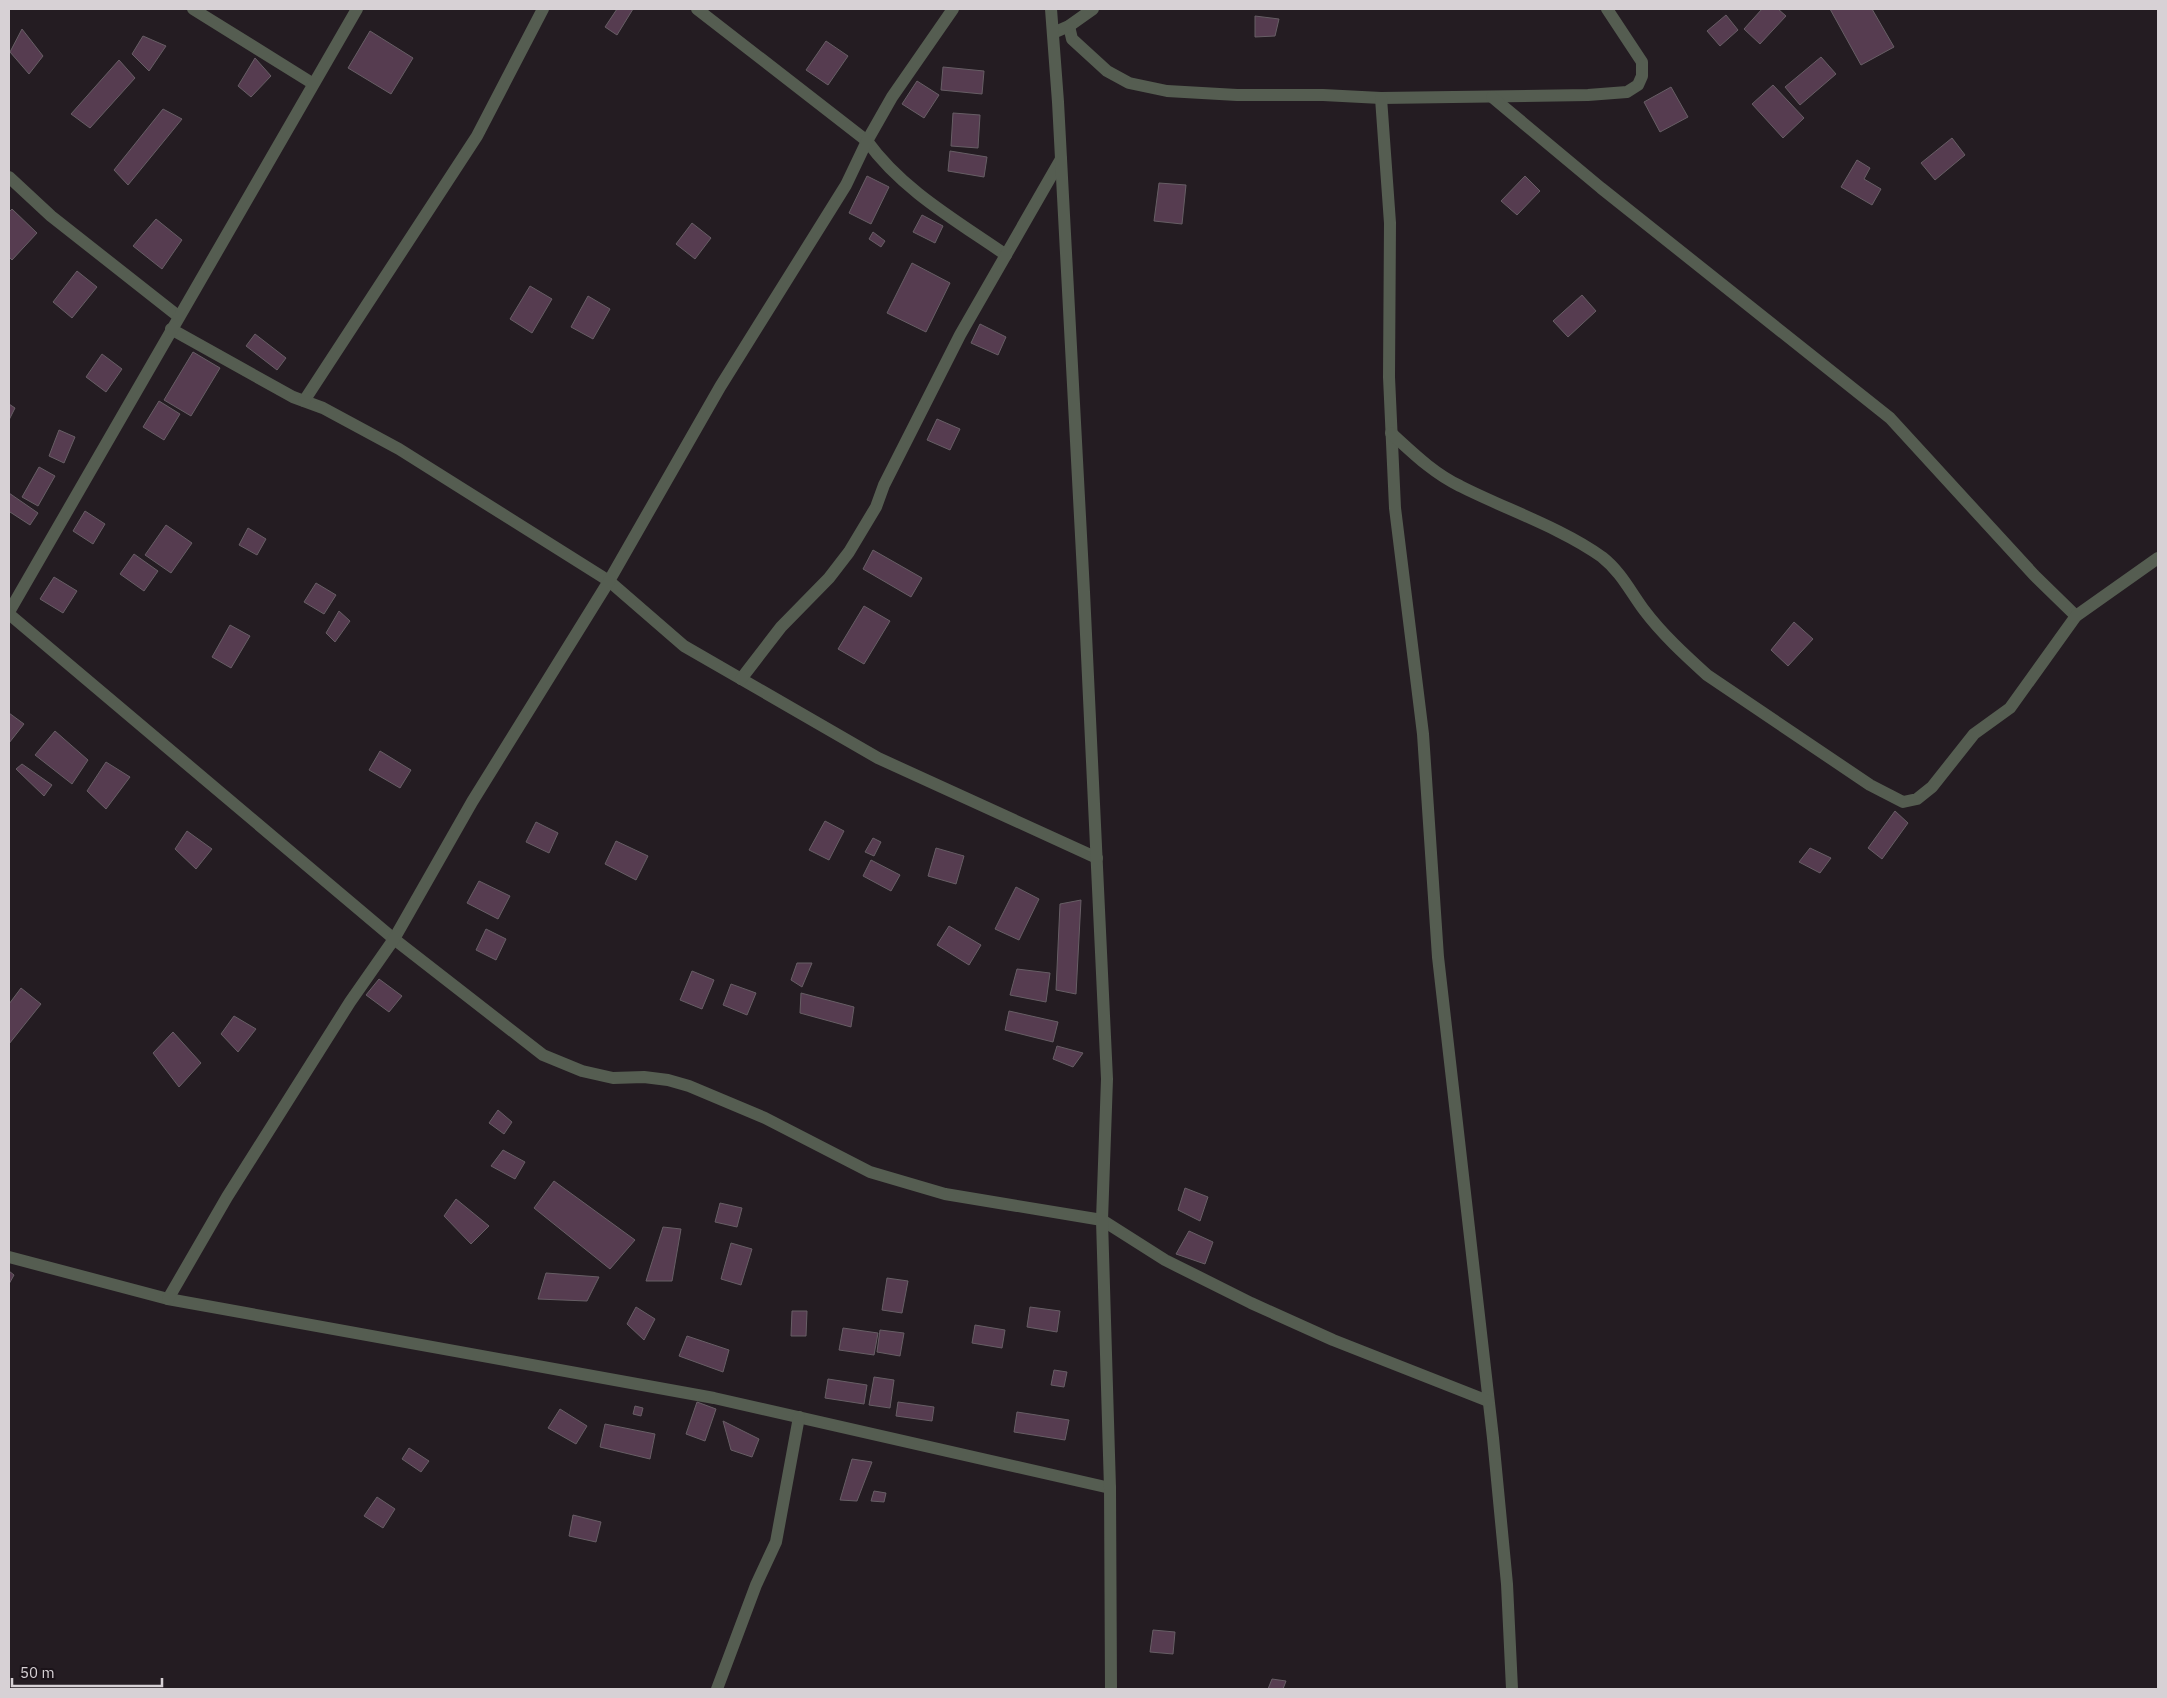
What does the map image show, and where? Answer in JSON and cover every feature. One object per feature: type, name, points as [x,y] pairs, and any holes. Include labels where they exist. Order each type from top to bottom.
[{"type":"street","points":[[193,9],[312,83]]},
{"type":"street","points":[[356,9],[9,613],[394,939],[543,1055],[582,1071],[613,1078],[644,1077],[668,1080],[689,1086],[765,1118],[870,1172],[945,1194],[1102,1220],[1165,1260],[1251,1303],[1333,1340],[1488,1400]]},
{"type":"street","points":[[304,401],[477,136],[543,9]]},
{"type":"street","points":[[697,9],[867,141],[881,160],[900,180],[1006,254]]},
{"type":"street","points":[[168,1298],[254,1154],[350,1002],[394,939],[472,802],[609,581],[720,387],[846,185],[867,141],[892,97],[953,9]]},
{"type":"street","points":[[1051,9],[1061,159],[1107,1079],[1102,1220],[1110,1488],[1111,1689]]},
{"type":"street","points":[[1053,33],[1069,26],[1093,9]]},
{"type":"street","points":[[1069,26],[1072,39],[1107,71],[1129,83],[1167,91],[1228,95],[1323,95],[1381,98],[1492,97],[1627,92],[1638,85],[1642,76],[1642,62],[1607,9]]},
{"type":"street","points":[[1492,97],[1601,188],[1890,418],[2034,575],[2076,616]]},
{"type":"street","points":[[1381,98],[1390,223],[1389,376],[1395,508],[1423,734],[1438,957],[1507,1584],[1512,1689]]},
{"type":"street","points":[[741,679],[781,627],[829,578],[849,552],[876,507],[884,485],[960,336],[1061,159]]},
{"type":"street","points":[[9,177],[51,216],[178,316]]},
{"type":"street","points":[[171,329],[304,401],[323,408],[399,449],[609,581],[684,646],[878,758],[1097,858]]},
{"type":"street","points":[[1391,433],[1424,464],[1458,485],[1571,538],[1601,557],[1618,571],[1645,611],[1684,654],[1707,675],[1870,786],[1903,802],[1917,799],[1932,787],[1974,734],[2010,708],[2076,616],[2158,558]]},
{"type":"street","points":[[9,1257],[168,1298],[714,1398],[1110,1488]]},
{"type":"street","points":[[717,1689],[756,1585],[776,1542],[799,1417]]},
{"type":"building","points":[[617,9],[633,9],[617,35],[605,27]]},
{"type":"building","points":[[1762,9],[1778,9],[1786,16],[1760,44],[1744,29]]},
{"type":"building","points":[[1830,9],[1872,9],[1894,47],[1861,65]]},
{"type":"building","points":[[1726,15],[1738,30],[1720,46],[1707,31]]},
{"type":"building","points":[[1255,16],[1279,19],[1275,36],[1255,37]]},
{"type":"building","points":[[22,29],[43,56],[29,74],[10,52]]},
{"type":"building","points":[[370,31],[413,58],[391,94],[348,68]]},
{"type":"building","points":[[143,36],[166,46],[149,71],[132,54]]},
{"type":"building","points":[[826,41],[848,56],[828,85],[806,70]]},
{"type":"building","points":[[1821,57],[1836,74],[1800,105],[1785,87]]},
{"type":"building","points":[[255,58],[271,76],[251,97],[238,86]]},
{"type":"building","points":[[119,60],[135,78],[90,128],[71,114]]},
{"type":"building","points":[[943,67],[984,71],[982,94],[941,90]]},
{"type":"building","points":[[917,81],[939,95],[924,118],[902,104]]},
{"type":"building","points":[[1773,85],[1804,118],[1783,138],[1752,104]]},
{"type":"building","points":[[1671,87],[1688,117],[1660,132],[1644,102]]},
{"type":"building","points":[[163,109],[182,119],[128,185],[114,170]]},
{"type":"building","points":[[953,113],[980,115],[978,148],[951,146]]},
{"type":"building","points":[[1952,138],[1965,155],[1935,180],[1921,163]]},
{"type":"building","points":[[950,151],[987,157],[984,177],[948,171]]},
{"type":"building","points":[[1857,160],[1870,168],[1864,179],[1881,189],[1872,205],[1841,187]]},
{"type":"building","points":[[867,176],[889,187],[871,224],[849,213]]},
{"type":"building","points":[[1525,176],[1540,191],[1517,215],[1501,201]]},
{"type":"building","points":[[1159,183],[1186,185],[1182,224],[1154,221]]},
{"type":"building","points":[[12,209],[37,233],[12,260],[9,257],[9,212]]},
{"type":"building","points":[[922,215],[943,226],[935,243],[913,232]]},
{"type":"building","points":[[156,219],[182,240],[162,269],[133,246]]},
{"type":"building","points":[[692,223],[711,238],[695,259],[676,244]]},
{"type":"building","points":[[873,232],[885,241],[881,247],[869,239]]},
{"type":"building","points":[[912,263],[950,283],[926,332],[887,313]]},
{"type":"building","points":[[77,271],[97,287],[72,318],[53,302]]},
{"type":"building","points":[[530,286],[552,299],[532,333],[510,319]]},
{"type":"building","points":[[1582,295],[1596,311],[1568,337],[1553,321]]},
{"type":"building","points":[[588,296],[610,309],[593,339],[571,327]]},
{"type":"building","points":[[980,324],[1006,337],[998,355],[971,343]]},
{"type":"building","points":[[255,334],[286,358],[277,370],[246,346]]},
{"type":"building","points":[[193,352],[220,368],[191,416],[164,400]]},
{"type":"building","points":[[102,354],[122,369],[106,392],[86,377]]},
{"type":"building","points":[[159,401],[180,414],[164,440],[143,427]]},
{"type":"building","points":[[9,404],[15,408],[9,420]]},
{"type":"building","points":[[937,419],[960,429],[950,450],[927,440]]},
{"type":"building","points":[[59,430],[75,437],[64,463],[49,456]]},
{"type":"building","points":[[39,467],[55,476],[38,506],[22,497]]},
{"type":"building","points":[[9,493],[38,513],[30,525],[10,512],[9,514]]},
{"type":"building","points":[[85,511],[105,524],[93,544],[73,531]]},
{"type":"building","points":[[166,525],[192,543],[171,573],[145,555]]},
{"type":"building","points":[[248,528],[266,539],[257,555],[239,545]]},
{"type":"building","points":[[873,550],[922,578],[911,597],[863,569]]},
{"type":"building","points":[[134,554],[158,571],[144,591],[120,574]]},
{"type":"building","points":[[54,577],[77,591],[63,613],[40,599]]},
{"type":"building","points":[[316,583],[336,595],[324,614],[304,602]]},
{"type":"building","points":[[864,606],[890,621],[864,664],[838,649]]},
{"type":"building","points":[[339,611],[350,621],[335,642],[326,633]]},
{"type":"building","points":[[1794,622],[1813,639],[1788,666],[1771,650]]},
{"type":"building","points":[[230,625],[250,636],[231,668],[212,657]]},
{"type":"building","points":[[9,713],[24,724],[9,743]]},
{"type":"building","points":[[55,731],[88,760],[72,784],[35,755]]},
{"type":"building","points":[[380,751],[411,770],[400,788],[369,770]]},
{"type":"building","points":[[106,762],[130,777],[106,809],[87,791]]},
{"type":"building","points":[[22,764],[52,785],[44,796],[16,769]]},
{"type":"building","points":[[1895,811],[1908,823],[1882,859],[1868,848]]},
{"type":"building","points":[[825,821],[844,831],[829,860],[809,850]]},
{"type":"building","points":[[536,822],[558,833],[549,853],[526,842]]},
{"type":"building","points":[[187,831],[212,849],[196,869],[175,849]]},
{"type":"building","points":[[873,838],[881,842],[874,856],[865,852]]},
{"type":"building","points":[[616,841],[648,856],[636,880],[605,864]]},
{"type":"building","points":[[936,848],[964,856],[956,884],[928,876]]},
{"type":"building","points":[[1810,848],[1831,858],[1820,873],[1799,862]]},
{"type":"building","points":[[871,860],[900,875],[891,891],[863,876]]},
{"type":"building","points":[[479,881],[510,896],[498,919],[467,903]]},
{"type":"building","points":[[1016,887],[1039,899],[1019,940],[995,929]]},
{"type":"building","points":[[1081,900],[1076,994],[1056,990],[1060,904]]},
{"type":"building","points":[[949,926],[981,945],[969,965],[937,945]]},
{"type":"building","points":[[486,929],[506,939],[496,960],[476,950]]},
{"type":"building","points":[[797,963],[812,963],[802,987],[791,980]]},
{"type":"building","points":[[1017,969],[1050,973],[1046,1002],[1010,995]]},
{"type":"building","points":[[692,971],[714,980],[702,1009],[680,1000]]},
{"type":"building","points":[[379,979],[402,996],[389,1012],[366,995]]},
{"type":"building","points":[[731,984],[756,993],[747,1015],[723,1005]]},
{"type":"building","points":[[21,988],[41,1004],[9,1044],[9,1004]]},
{"type":"building","points":[[801,993],[854,1007],[851,1027],[800,1013]]},
{"type":"building","points":[[1009,1011],[1058,1022],[1053,1042],[1005,1030]]},
{"type":"building","points":[[234,1016],[256,1029],[238,1052],[221,1034]]},
{"type":"building","points":[[173,1032],[201,1063],[179,1087],[153,1053]]},
{"type":"building","points":[[1057,1046],[1083,1053],[1073,1067],[1053,1059]]},
{"type":"building","points":[[498,1110],[512,1122],[504,1134],[489,1123]]},
{"type":"building","points":[[503,1150],[525,1162],[515,1179],[491,1166]]},
{"type":"building","points":[[554,1181],[635,1240],[610,1269],[534,1208]]},
{"type":"building","points":[[1185,1188],[1208,1197],[1200,1221],[1178,1210]]},
{"type":"building","points":[[456,1199],[489,1226],[471,1244],[444,1216]]},
{"type":"building","points":[[720,1203],[742,1208],[737,1227],[715,1222]]},
{"type":"building","points":[[663,1227],[681,1229],[672,1281],[646,1281]]},
{"type":"building","points":[[1189,1231],[1213,1242],[1205,1264],[1176,1254]]},
{"type":"building","points":[[731,1243],[752,1249],[741,1285],[721,1279]]},
{"type":"building","points":[[9,1271],[14,1275],[9,1284]]},
{"type":"building","points":[[546,1273],[599,1277],[587,1301],[538,1299]]},
{"type":"building","points":[[887,1278],[908,1281],[902,1313],[882,1310]]},
{"type":"building","points":[[636,1307],[655,1319],[644,1340],[627,1324]]},
{"type":"building","points":[[1030,1307],[1060,1311],[1057,1332],[1027,1327]]},
{"type":"building","points":[[792,1311],[807,1311],[806,1336],[791,1336]]},
{"type":"building","points":[[975,1325],[1005,1330],[1002,1348],[972,1343]]},
{"type":"building","points":[[843,1328],[878,1333],[874,1355],[839,1350]]},
{"type":"building","points":[[880,1330],[904,1333],[900,1356],[877,1352]]},
{"type":"building","points":[[687,1336],[729,1350],[723,1372],[679,1356]]},
{"type":"building","points":[[1054,1370],[1067,1372],[1064,1387],[1051,1385]]},
{"type":"building","points":[[874,1377],[894,1380],[890,1408],[869,1405]]},
{"type":"building","points":[[828,1379],[867,1385],[864,1404],[825,1398]]},
{"type":"building","points":[[697,1402],[716,1409],[705,1441],[686,1434]]},
{"type":"building","points":[[898,1402],[934,1407],[932,1421],[896,1416]]},
{"type":"building","points":[[635,1406],[643,1408],[641,1416],[633,1414]]},
{"type":"building","points":[[560,1409],[587,1426],[576,1444],[548,1428]]},
{"type":"building","points":[[1017,1412],[1069,1420],[1065,1440],[1014,1432]]},
{"type":"building","points":[[723,1421],[759,1439],[752,1457],[731,1450]]},
{"type":"building","points":[[605,1424],[655,1434],[650,1459],[600,1447]]},
{"type":"building","points":[[409,1448],[429,1461],[421,1472],[402,1459]]},
{"type":"building","points":[[852,1459],[872,1462],[857,1501],[840,1500]]},
{"type":"building","points":[[874,1491],[886,1493],[884,1502],[871,1501]]},
{"type":"building","points":[[377,1497],[395,1509],[383,1528],[364,1516]]},
{"type":"building","points":[[573,1515],[601,1522],[596,1542],[569,1536]]},
{"type":"building","points":[[1153,1630],[1175,1632],[1173,1654],[1150,1652]]},
{"type":"building","points":[[1272,1679],[1286,1681],[1283,1689],[1268,1689]]}]
